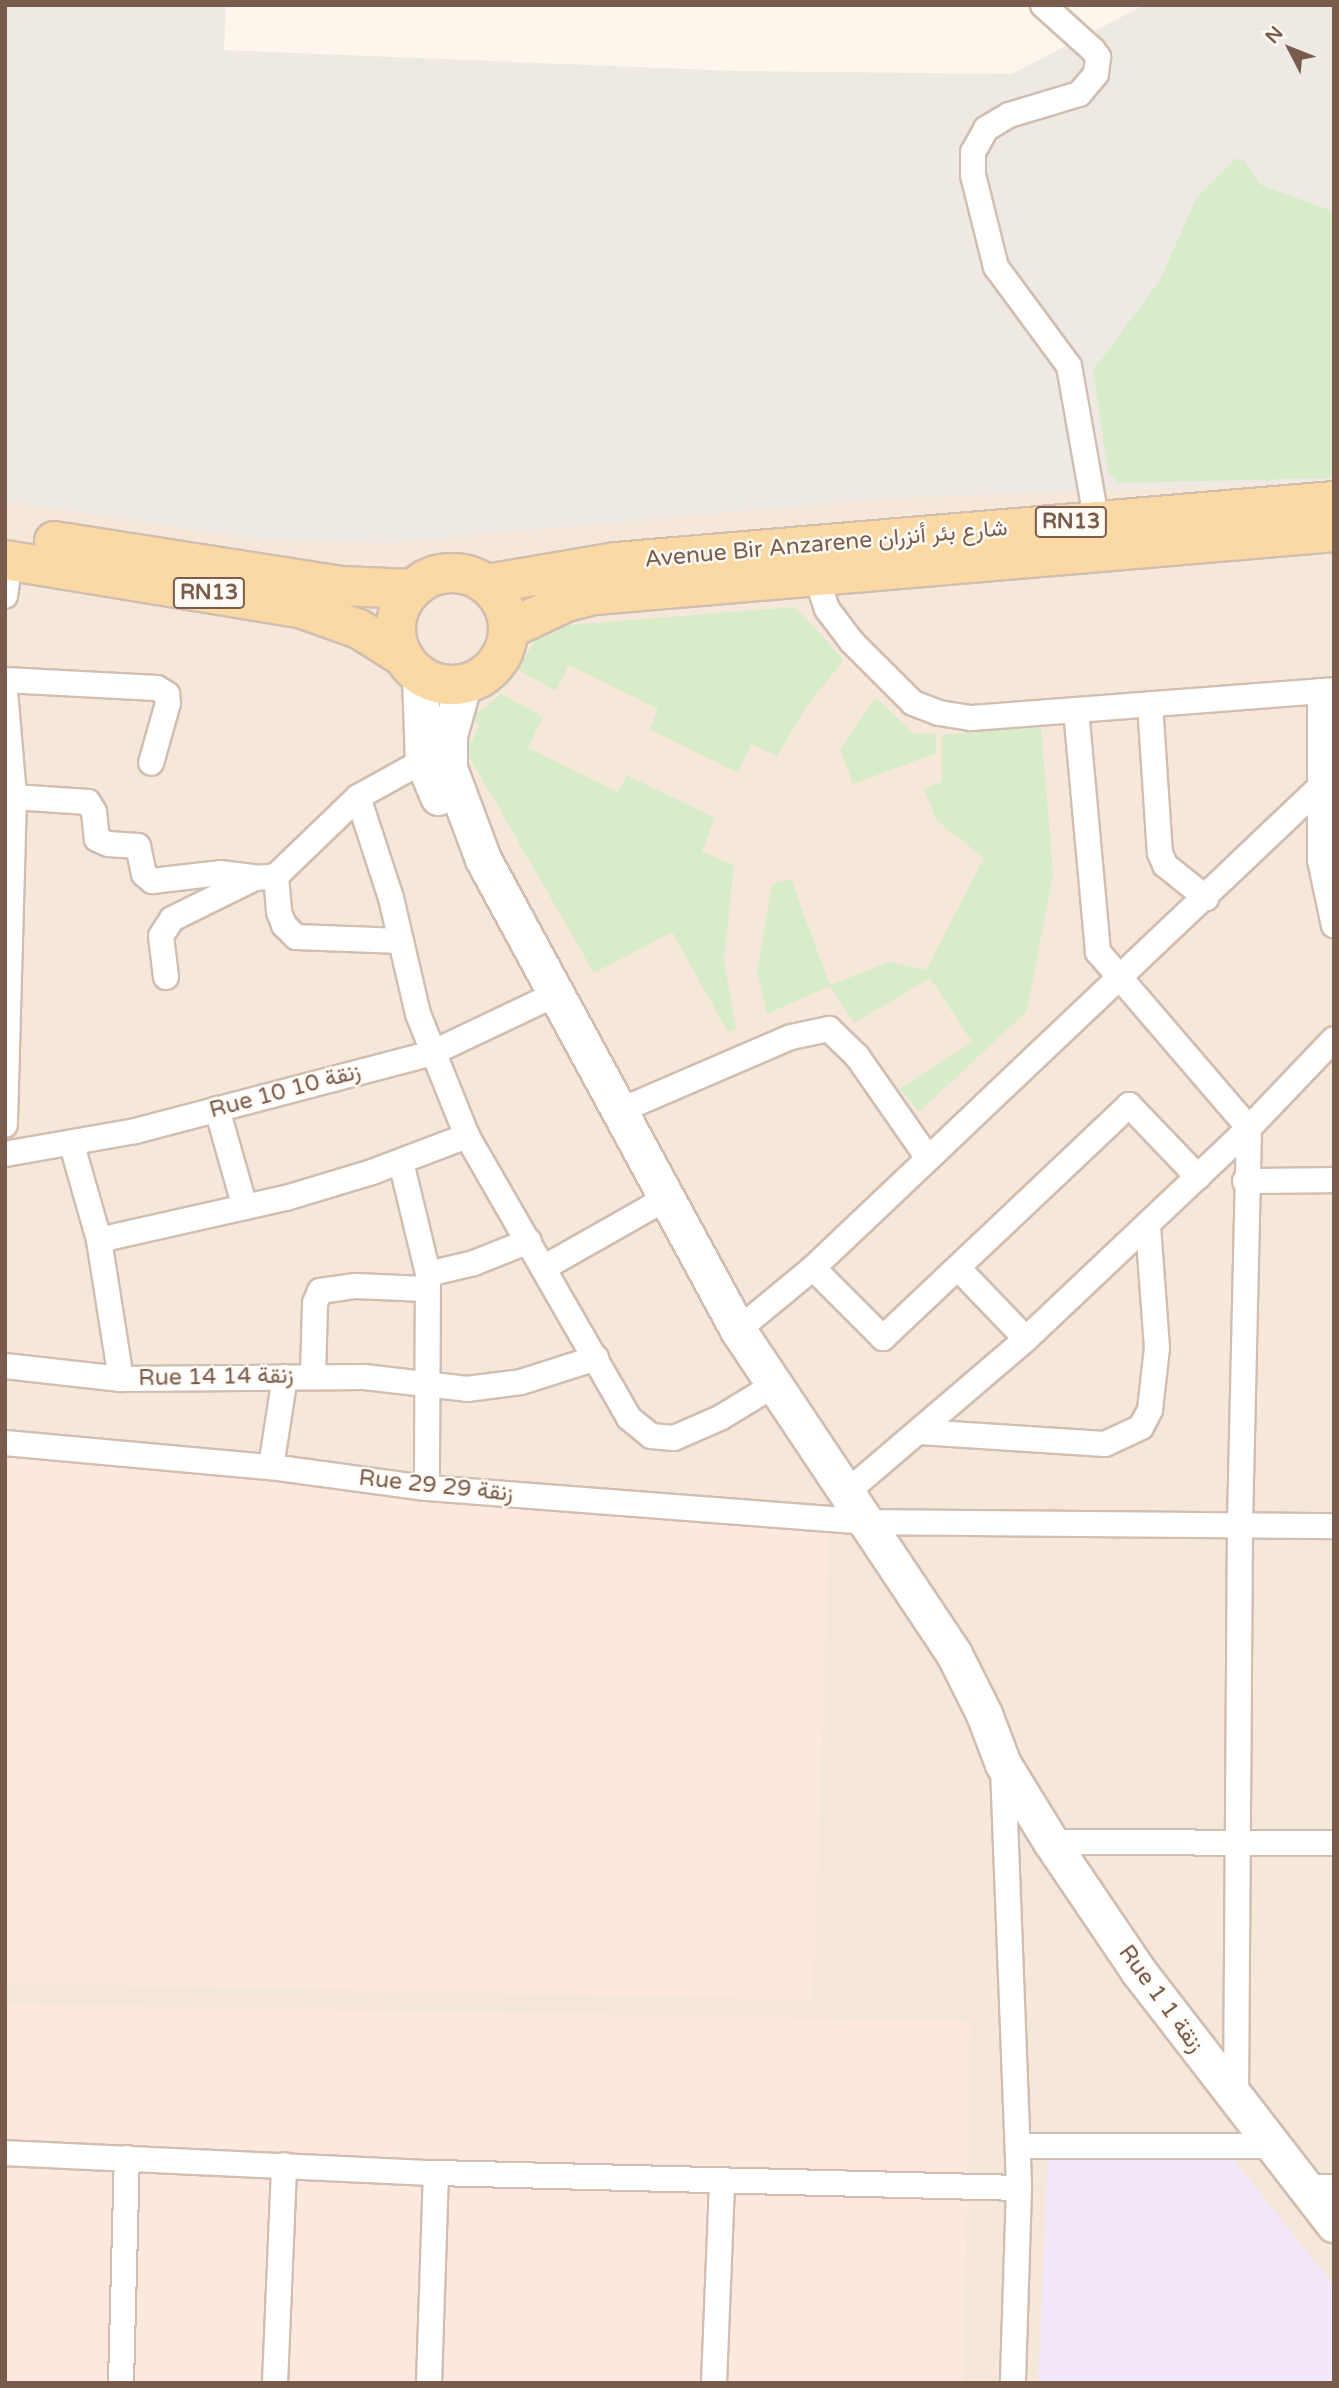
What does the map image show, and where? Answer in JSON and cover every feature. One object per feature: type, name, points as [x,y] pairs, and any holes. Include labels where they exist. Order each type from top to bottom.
[{"type":"main road","name":"Avenue Bir Anzarene شارع بئر أنزران","points":[[509,629],[556,606],[595,594],[811,561],[1099,536],[1334,501]]},
{"type":"main road","name":"Avenue Bir Anzarene شارع بئر أنزران","points":[[1099,536],[1334,532]]},
{"type":"main road","name":"Avenue Bir Anzarene شارع بئر أنزران","points":[[6,562],[412,589],[449,573],[487,584],[616,562],[811,561]]},
{"type":"main road","name":"Avenue Bir Anzarene شارع بئر أنزران","points":[[6,562],[303,609],[359,629],[433,683],[463,685]]},
{"type":"main road","points":[[463,685],[477,680],[500,659],[509,629],[500,600],[487,584]]},
{"type":"main road","points":[[411,666],[396,621],[412,589]]},
{"type":"street","points":[[1043,5],[1093,50],[1098,57],[1096,74],[1079,94],[1009,115],[986,129],[973,152],[973,175],[996,267],[1069,366],[1099,536]]},
{"type":"street","points":[[811,561],[827,609],[852,642],[913,703],[939,713],[971,718],[1327,690],[1319,788],[1320,860],[1334,926]]},
{"type":"street","points":[[411,666],[424,761],[454,825],[483,859]]},
{"type":"street","points":[[5,680],[157,688],[167,694],[168,703],[151,763]]},
{"type":"street","points":[[463,685],[449,735],[449,768],[483,859]]},
{"type":"street","points":[[5,691],[14,797],[6,1112]]},
{"type":"street","points":[[1150,704],[1160,853],[1165,865],[1206,898]]},
{"type":"street","points":[[1076,710],[1098,952],[1120,981],[1250,1128],[1245,1181],[1240,1525],[1241,1844],[1236,2100]]},
{"type":"street","points":[[166,977],[160,946],[165,926],[189,908],[266,876],[358,797],[424,761]]},
{"type":"street","points":[[738,1330],[813,1268],[1120,981],[1319,788]]},
{"type":"street","points":[[14,797],[88,802],[94,812],[97,839],[108,844],[138,846],[144,874],[152,881],[229,873],[266,876]]},
{"type":"street","points":[[358,797],[432,1053],[467,1136],[635,1426],[660,1438],[696,1430],[774,1385]]},
{"type":"street","name":"Rue 1 زنقة 1","points":[[483,859],[554,995],[738,1330],[954,1654],[1003,1764],[1051,1842],[1139,1972],[1236,2100],[1272,2146],[1319,2187],[1334,2224]]},
{"type":"street","points":[[266,876],[279,912],[296,937],[401,940]]},
{"type":"street","name":"Rue 10 زنقة 10","points":[[5,1154],[72,1145],[432,1053],[554,995]]},
{"type":"street","points":[[619,1111],[791,1037],[829,1029],[857,1056],[928,1158]]},
{"type":"street","points":[[846,1492],[920,1432],[1026,1339],[1250,1128],[1334,1038]]},
{"type":"street","points":[[813,1268],[883,1338],[1129,1105],[1198,1177]]},
{"type":"street","points":[[216,1109],[245,1207]]},
{"type":"street","points":[[99,1240],[245,1207],[401,1162],[467,1136]]},
{"type":"street","points":[[72,1145],[99,1240],[121,1378]]},
{"type":"street","points":[[401,1162],[427,1282],[427,1488]]},
{"type":"street","points":[[1245,1181],[1334,1181]]},
{"type":"street","points":[[545,1267],[667,1198]]},
{"type":"street","points":[[920,1432],[1105,1444],[1141,1427],[1152,1396],[1157,1348],[1148,1225]]},
{"type":"street","points":[[313,1376],[315,1303],[320,1291],[427,1282],[529,1241]]},
{"type":"street","points":[[958,1268],[1026,1339]]},
{"type":"street","name":"Rue 14 زنقة 14","points":[[5,1366],[121,1378],[313,1376],[467,1389],[522,1382],[596,1358]]},
{"type":"street","points":[[271,1467],[285,1377]]},
{"type":"street","name":"Rue 29 زنقة 29","points":[[5,1443],[271,1467],[427,1488],[867,1522],[1334,1526]]},
{"type":"street","points":[[1003,1764],[1019,2188],[1013,2383]]},
{"type":"street","points":[[1051,1842],[1334,1843]]},
{"type":"street","points":[[1018,2146],[1272,2146]]},
{"type":"street","points":[[5,2153],[436,2173],[1019,2188]]},
{"type":"street","points":[[121,2383],[127,2158]]},
{"type":"street","points":[[275,2383],[284,2165]]},
{"type":"street","points":[[429,2383],[436,2173]]},
{"type":"street","points":[[714,2383],[722,2181]]},
{"type":"shaded area","points":[[5,5],[226,5],[224,50],[736,71],[1012,74],[1144,5],[1334,5],[1334,481],[880,499],[385,543],[258,539],[5,501]]},
{"type":"shaded area","points":[[1334,481],[1334,2383],[5,2383],[5,501],[258,539],[385,543],[880,499]]},
{"type":"shaded area","points":[[5,1450],[829,1533],[813,2000],[5,1983]]},
{"type":"shaded area","points":[[5,2004],[970,2021],[964,2383],[5,2383]]},
{"type":"shaded area","points":[[1048,2155],[1230,2155],[1334,2286],[1334,2383],[1038,2383]]},
{"type":"green space","points":[[1235,159],[1243,159],[1261,185],[1334,212],[1334,478],[1119,483],[1108,472],[1093,371],[1160,280],[1197,197]]},
{"type":"green space","points":[[795,607],[844,660],[806,707],[777,756],[751,744],[738,773],[649,729],[658,709],[569,665],[556,691],[518,670],[542,627]]},
{"type":"green space","points":[[501,694],[543,717],[528,748],[618,792],[627,775],[715,818],[702,851],[734,866],[724,960],[736,1029],[728,1032],[672,932],[594,973],[462,744],[463,739],[472,741],[479,724],[469,719]]},
{"type":"green space","points":[[876,697],[914,734],[936,734],[936,753],[853,784],[840,750]]},
{"type":"green space","points":[[1041,727],[1053,874],[1027,1011],[919,1112],[900,1089],[972,1042],[930,978],[854,1023],[830,986],[767,1014],[757,972],[772,884],[791,879],[830,985],[889,962],[926,970],[984,858],[936,820],[924,788],[942,782],[942,735]]}]
